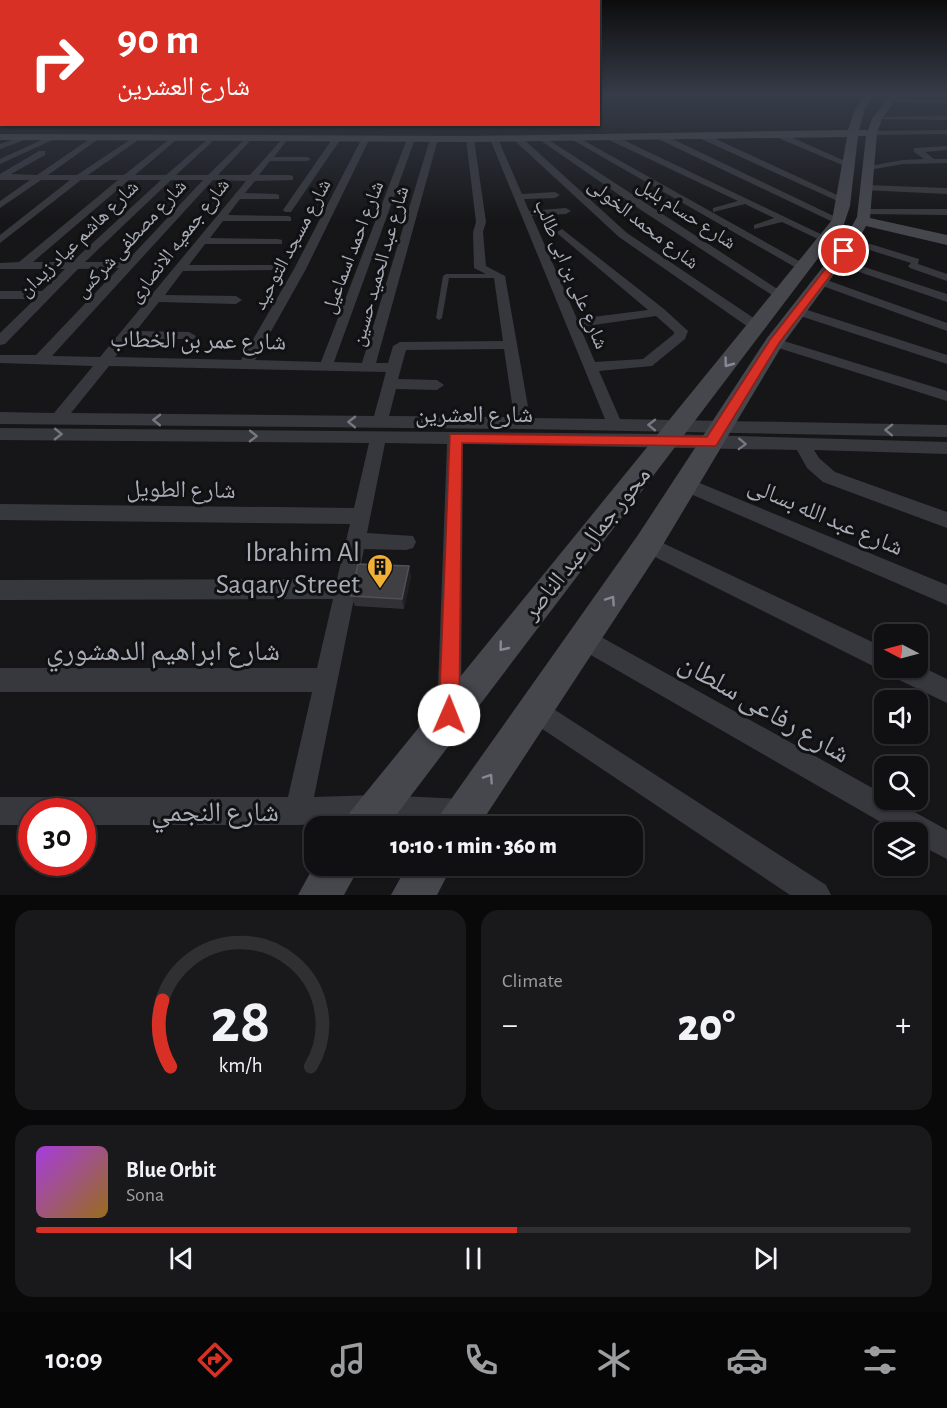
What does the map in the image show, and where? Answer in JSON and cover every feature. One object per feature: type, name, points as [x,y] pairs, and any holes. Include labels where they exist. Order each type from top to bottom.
[{"type":"street","points":[[20,138],[365,140],[582,138]]},
{"type":"street","points":[[0,147],[26,138]]},
{"type":"street","points":[[0,162],[53,138]]},
{"type":"street","points":[[0,205],[94,138]]},
{"type":"street","name":"شارع محمد الخولى","points":[[517,138],[623,235],[765,334],[947,396]]},
{"type":"street","name":"شارع حسام بلبل","points":[[543,138],[790,304],[947,360]]},
{"type":"street","points":[[574,138],[812,275],[947,327]]},
{"type":"street","points":[[612,138],[783,218]]},
{"type":"street","points":[[665,138],[947,240]]},
{"type":"street","points":[[706,138],[855,206],[947,235]]},
{"type":"street","points":[[782,138],[914,264],[945,274]]},
{"type":"street","name":"محور جمال عبد الناصر","points":[[812,275],[837,261],[855,206],[870,138]]},
{"type":"street","points":[[0,240],[80,177],[134,139]]},
{"type":"street","points":[[22,266],[123,177],[172,139]]},
{"type":"street","name":"شارع احمد اسماعيل","points":[[326,366],[411,139]]},
{"type":"street","name":"شارع عبد الحميد حسين","points":[[368,367],[434,139]]},
{"type":"street","points":[[470,139],[481,222],[478,232],[480,268],[499,276],[523,423]]},
{"type":"street","name":"شارع على بن ابى طالب","points":[[494,139],[525,214],[548,233],[572,324],[615,425]]},
{"type":"street","name":"شارع هاشم عياد زيدان","points":[[0,341],[75,265],[209,140]]},
{"type":"street","name":"شارع مصطفى شركس","points":[[40,360],[246,140]]},
{"type":"street","name":"شارع جمعيه الانصارى","points":[[58,418],[108,360],[283,140]]},
{"type":"street","points":[[220,218],[288,215],[336,140]]},
{"type":"street","name":"شارع مسجد التوحيد","points":[[246,364],[300,269],[365,140]]},
{"type":"street","points":[[932,160],[917,150],[947,148]]},
{"type":"street","points":[[16,153],[73,153]]},
{"type":"street","points":[[0,177],[42,153]]},
{"type":"street","points":[[267,159],[307,159]]},
{"type":"street","points":[[855,206],[932,160],[947,160]]},
{"type":"street","points":[[0,177],[290,178]]},
{"type":"street","points":[[855,206],[893,186],[912,191],[946,192]]},
{"type":"street","points":[[0,192],[18,192]]},
{"type":"street","points":[[518,197],[555,195]]},
{"type":"street","points":[[237,196],[276,197]]},
{"type":"street","points":[[758,227],[783,218],[922,196]]},
{"type":"street","points":[[716,210],[747,201]]},
{"type":"street","name":"محور جمال عبد الناصر","points":[[371,816],[675,433],[790,304],[812,275],[855,206]]},
{"type":"street","points":[[855,206],[947,212]]},
{"type":"street","points":[[525,214],[566,211]]},
{"type":"street","points":[[548,233],[577,230]]},
{"type":"street","points":[[548,233],[660,312],[680,329],[681,334],[650,361],[643,364],[590,367]]},
{"type":"street","points":[[202,241],[278,242]]},
{"type":"street","points":[[837,261],[947,298]]},
{"type":"street","points":[[0,266],[129,265]]},
{"type":"street","points":[[181,268],[270,268]]},
{"type":"street","points":[[0,295],[44,295]]},
{"type":"street","points":[[157,298],[236,300]]},
{"type":"street","points":[[572,324],[660,312]]},
{"type":"street","points":[[0,323],[17,323]]},
{"type":"street","name":"محور جمال عبد الناصر","points":[[464,816],[648,544],[715,435],[765,334]]},
{"type":"street","points":[[128,335],[189,336]]},
{"type":"street","points":[[298,811],[379,430],[400,346],[510,345]]},
{"type":"street","name":"شارع عمر بن الخطاب","points":[[0,359],[394,368]]},
{"type":"street","points":[[390,384],[437,385]]},
{"type":"street","name":"شارع العشرين","points":[[0,418],[58,418],[379,430],[455,438],[675,433],[715,435],[947,431]]},
{"type":"street","name":"شارع العشرين","points":[[0,434],[379,430],[523,423],[615,425],[675,433]]},
{"type":"street","name":"شارع العشرين","points":[[715,435],[803,446],[946,449]]},
{"type":"street","points":[[449,715],[455,438]]},
{"type":"street","points":[[803,446],[813,463],[829,477],[947,520]]},
{"type":"street","name":"شارع عبد الله بسالى","points":[[685,484],[947,595]]},
{"type":"street","name":"شارع الطويل","points":[[0,512],[361,516]]},
{"type":"street","points":[[356,541],[406,542]]},
{"type":"street","points":[[648,544],[874,655]]},
{"type":"street","points":[[0,590],[346,589]]},
{"type":"street","name":"شارع رفاعى سلطان","points":[[585,639],[947,845]]},
{"type":"street","points":[[920,678],[947,691]]},
{"type":"street","name":"شارع ابراهيم الدهشوري","points":[[0,680],[326,680]]},
{"type":"street","points":[[536,709],[816,895]]},
{"type":"street","name":"شارع النجمي","points":[[0,811],[298,811],[358,816]]},
{"type":"street","points":[[319,895],[332,876]]},
{"type":"street","points":[[412,895],[424,876]]},
{"type":"lane","points":[[439,318],[446,276],[499,276]]},
{"type":"building","name":"Ibrahim Al Saqary Street","points":[[358,564],[409,566],[402,599],[351,596]]},
{"type":"place","name":"Ibrahim Al Saqary Street","points":[[380,590]]},
{"type":"route","points":[[449,715],[455,438],[711,442],[774,342],[844,251]]}]
